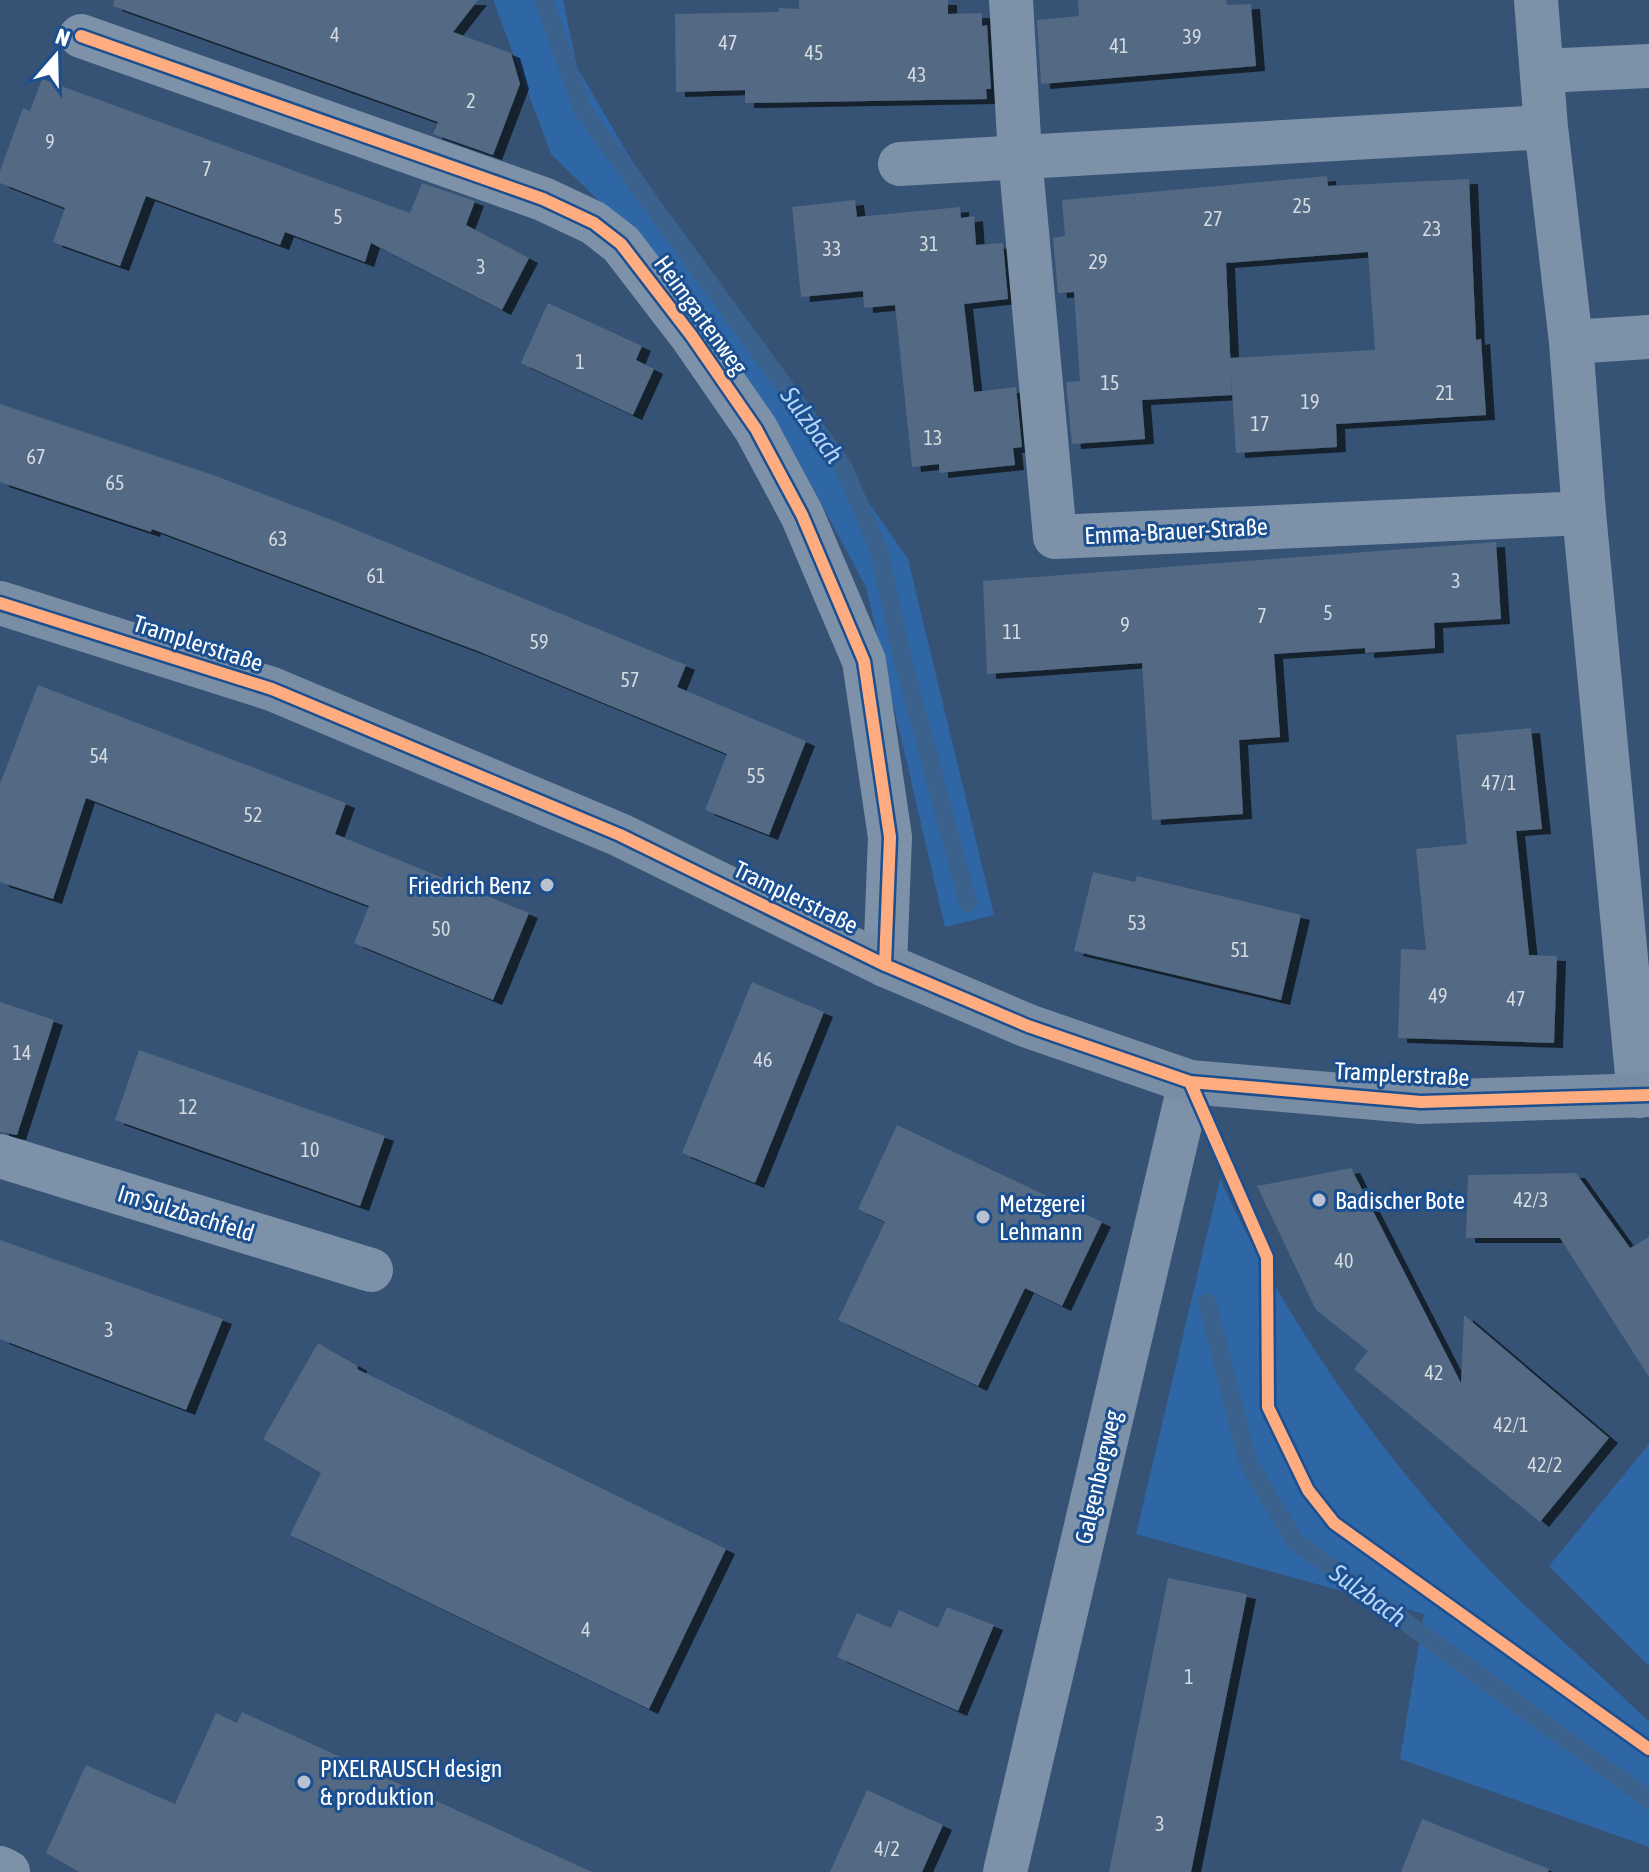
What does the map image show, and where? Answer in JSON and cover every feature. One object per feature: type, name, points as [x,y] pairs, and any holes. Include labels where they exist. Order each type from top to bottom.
[{"type":"street","name":"Emma-Brauer-Straße","points":[[1011,0],[1020,156],[1055,537],[1584,513]]},
{"type":"street","points":[[1536,0],[1546,127],[1571,342],[1584,513],[1644,1096]]},
{"type":"street","name":"Heimgartenweg","points":[[81,36],[543,199],[594,223],[621,244],[691,335],[756,429],[802,515],[864,661],[890,837],[885,965]]},
{"type":"street","points":[[1542,71],[1649,66]]},
{"type":"street","points":[[900,164],[1546,127]]},
{"type":"street","points":[[1571,342],[1649,337]]},
{"type":"street","name":"Tramplerstraße","points":[[0,603],[272,689],[620,835],[885,965],[1028,1026],[1190,1082],[1421,1102],[1644,1096]]},
{"type":"street","name":"Galgenbergweg","points":[[1005,1872],[1190,1082]]},
{"type":"street","name":"Im Sulzbachfeld","points":[[0,1156],[371,1270]]},
{"type":"street","points":[[0,1868],[8,1872]]},
{"type":"shaded area","points":[[493,0],[563,0],[577,67],[629,156],[908,559],[994,915],[945,927],[866,587],[779,425],[637,238],[551,154]]},
{"type":"shaded area","points":[[1220,1179],[1301,1329],[1365,1423],[1400,1468],[1495,1576],[1649,1722],[1649,1847],[1400,1759],[1424,1614],[1136,1534]]},
{"type":"shaded area","points":[[1649,1444],[1649,1666],[1549,1566]]},
{"type":"building","points":[[114,0],[478,0],[453,32],[511,53],[520,84],[493,155],[433,134],[438,122],[113,6]]},
{"type":"building","points":[[799,0],[948,0],[948,14],[982,13],[982,26],[987,25],[991,89],[986,89],[987,99],[745,103],[745,90],[676,92],[675,14],[779,12],[779,8],[799,9]]},
{"type":"building","points":[[1078,0],[1226,0],[1227,5],[1251,4],[1256,66],[1041,84],[1037,20],[1079,16]]},
{"type":"building","points":[[42,79],[410,213],[422,183],[475,201],[466,225],[529,258],[502,310],[371,243],[365,262],[285,232],[280,245],[146,196],[120,266],[53,242],[65,208],[0,183],[0,171],[23,108],[30,111]]},
{"type":"building","points":[[1327,176],[1328,186],[1469,179],[1476,340],[1481,339],[1486,415],[1336,424],[1337,447],[1236,453],[1231,376],[1232,395],[1142,400],[1145,439],[1072,444],[1066,382],[1080,381],[1074,292],[1058,293],[1053,238],[1065,236],[1062,200]],"holes":[[[1368,252],[1375,350],[1230,358],[1226,263]]]},
{"type":"building","points":[[855,200],[857,217],[960,207],[961,218],[974,216],[976,245],[1003,243],[1008,299],[964,304],[974,392],[1016,387],[1022,447],[1013,448],[1015,465],[939,473],[939,464],[912,467],[895,305],[864,308],[863,291],[801,297],[792,207]]},
{"type":"building","points":[[548,303],[642,346],[636,360],[654,369],[633,415],[521,363]]},
{"type":"building","points":[[0,404],[216,476],[337,522],[686,665],[677,687],[806,741],[769,835],[705,810],[727,754],[478,651],[152,529],[151,532],[0,482]]},
{"type":"building","points":[[1496,542],[1501,619],[1434,623],[1435,648],[1365,653],[1365,648],[1274,654],[1280,737],[1239,740],[1243,814],[1152,820],[1142,663],[987,674],[983,581]]},
{"type":"building","points":[[38,685],[346,803],[335,834],[529,913],[493,1000],[354,943],[369,906],[86,798],[53,899],[0,882],[0,784]]},
{"type":"building","points":[[1531,728],[1542,829],[1516,831],[1529,955],[1557,956],[1554,1043],[1398,1038],[1401,949],[1426,950],[1416,849],[1467,844],[1456,735]]},
{"type":"building","points":[[1093,872],[1135,882],[1137,876],[1301,915],[1281,1000],[1074,951]]},
{"type":"building","points":[[752,982],[824,1012],[755,1183],[682,1153]]},
{"type":"building","points":[[0,1002],[54,1020],[17,1135],[0,1132]]},
{"type":"building","points":[[139,1050],[385,1136],[360,1206],[115,1120]]},
{"type":"building","points":[[897,1125],[1102,1222],[1062,1306],[1025,1288],[978,1386],[838,1320],[885,1222],[858,1209]]},
{"type":"building","points":[[1351,1168],[1461,1383],[1464,1315],[1609,1438],[1540,1522],[1354,1369],[1368,1351],[1316,1310],[1257,1186]]},
{"type":"building","points":[[1576,1173],[1630,1248],[1649,1237],[1649,1377],[1560,1238],[1466,1238],[1468,1175]]},
{"type":"building","points":[[0,1240],[223,1319],[186,1410],[0,1339]]},
{"type":"building","points":[[318,1343],[358,1366],[357,1369],[726,1549],[649,1709],[290,1535],[321,1473],[263,1439]]},
{"type":"building","points":[[1168,1578],[1247,1594],[1191,1872],[1109,1872]]},
{"type":"building","points":[[947,1607],[994,1625],[958,1711],[837,1657],[857,1613],[891,1628],[899,1610],[938,1628]]},
{"type":"building","name":"PIXELRAUSCH design & produktion","points":[[242,1712],[592,1872],[79,1872],[46,1853],[86,1765],[175,1804],[216,1713],[237,1723]]},
{"type":"building","points":[[867,1790],[943,1825],[922,1872],[830,1872]]},
{"type":"building","points":[[1422,1819],[1549,1869],[1548,1872],[1401,1872]]},
{"type":"waterway","name":"Sulzbach","points":[[544,0],[582,109],[843,466],[879,550],[902,656],[968,903]]},
{"type":"waterway","name":"Sulzbach","points":[[1207,1302],[1248,1462],[1295,1541],[1649,1800]]},
{"type":"cycle path","points":[[81,36],[543,199],[594,223],[621,244],[691,335],[756,429],[802,515],[864,661],[890,837],[885,965]]},
{"type":"cycle path","points":[[0,603],[272,689],[620,835],[885,965],[1028,1026],[1190,1082],[1421,1102],[1649,1095]]},
{"type":"cycle path","points":[[1190,1082],[1267,1257],[1268,1407],[1308,1490],[1334,1523],[1649,1749]]},
{"type":"place","name":"Friedrich Benz","points":[[547,885]]},
{"type":"place","name":"Badischer Bote","points":[[1319,1200]]},
{"type":"place","name":"Metzgerei Lehmann","points":[[983,1217]]},
{"type":"place","name":"PIXELRAUSCH design & produktion","points":[[304,1782]]}]
